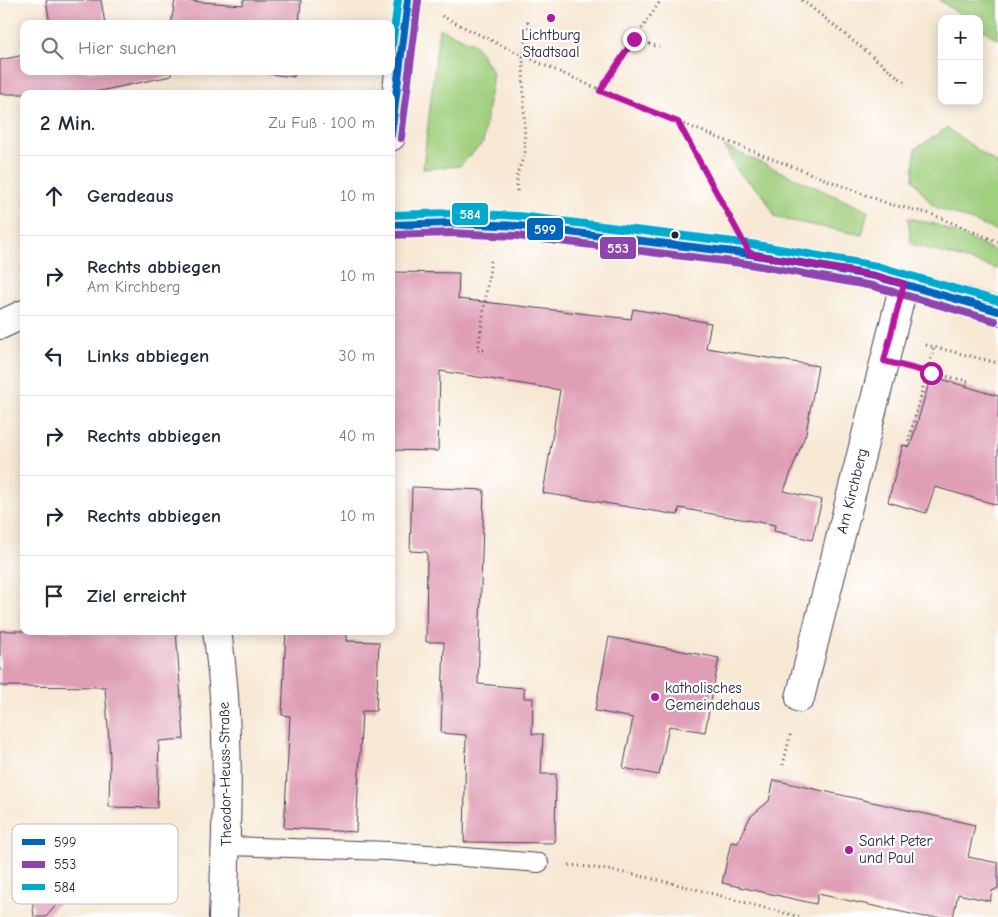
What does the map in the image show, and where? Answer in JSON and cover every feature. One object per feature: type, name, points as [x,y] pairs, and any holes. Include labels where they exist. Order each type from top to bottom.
[{"type":"street","points":[[395,105],[408,0]]},
{"type":"street","points":[[395,225],[450,223],[497,225],[606,235],[750,254],[875,276],[998,311]]},
{"type":"street","name":"Am Kirchberg","points":[[800,698],[904,284]]},
{"type":"street","points":[[0,325],[20,316]]},
{"type":"street","name":"Theodor-Heuss-Straße","points":[[218,635],[224,679],[226,846],[224,917]]},
{"type":"lane","points":[[226,846],[390,851],[538,863]]},
{"type":"path","points":[[600,91],[661,0]]},
{"type":"path","points":[[802,0],[907,84]]},
{"type":"path","points":[[437,14],[524,58],[600,91],[889,204],[931,214],[998,242]]},
{"type":"path","points":[[517,174],[525,153],[524,58],[528,21]]},
{"type":"path","points":[[634,39],[659,47]]},
{"type":"path","points":[[678,122],[750,254]]},
{"type":"path","points":[[484,350],[478,350],[497,225]]},
{"type":"path","points":[[907,446],[934,346]]},
{"type":"path","points":[[887,348],[934,346],[998,363]]},
{"type":"path","points":[[887,348],[927,373],[968,381],[966,386]]},
{"type":"path","points":[[783,766],[790,735]]},
{"type":"path","points":[[538,863],[596,868],[800,917]]},
{"type":"green space","points":[[939,0],[998,0],[998,40],[983,30],[983,15],[961,15]]},
{"type":"green space","points":[[439,28],[475,44],[493,73],[483,143],[460,166],[423,169]]},
{"type":"green space","points":[[947,128],[998,164],[998,231],[933,206],[913,180],[915,149]]},
{"type":"green space","points":[[724,146],[868,211],[862,235],[776,218],[764,196],[738,172]]},
{"type":"green space","points":[[908,218],[935,224],[998,252],[998,269],[911,244]]},
{"type":"building","points":[[46,0],[101,0],[104,20],[49,20]]},
{"type":"building","points":[[175,0],[243,5],[243,0],[301,0],[299,20],[172,20]]},
{"type":"building","points":[[20,56],[20,75],[171,76],[105,90],[20,90],[20,94],[0,94],[0,60]]},
{"type":"building","points":[[277,75],[294,75],[294,77]]},
{"type":"building","points":[[395,272],[459,273],[458,299],[631,319],[633,309],[711,323],[706,348],[818,366],[806,433],[784,491],[822,500],[812,540],[774,531],[775,525],[679,508],[678,515],[543,493],[560,390],[440,371],[438,451],[395,450]]},
{"type":"building","points":[[931,376],[998,396],[998,505],[935,487],[926,513],[888,502],[903,445],[910,447]]},
{"type":"building","points":[[412,487],[484,490],[478,684],[524,688],[524,698],[533,698],[532,734],[543,734],[541,774],[556,774],[555,843],[464,842],[466,735],[441,733],[444,642],[426,642],[427,552],[410,551]]},
{"type":"building","points":[[0,631],[20,631],[20,635],[176,635],[184,739],[159,741],[157,808],[109,807],[110,756],[105,687],[0,686]]},
{"type":"building","points":[[286,635],[347,635],[347,641],[379,642],[376,711],[362,711],[356,832],[284,828],[290,716],[282,715]]},
{"type":"building","name":"katholisches Gemeindehaus","points":[[609,637],[719,658],[705,732],[669,726],[659,775],[623,768],[633,718],[595,711]]},
{"type":"building","name":"Sankt Peter und Paul","points":[[774,780],[975,825],[968,857],[998,863],[998,888],[992,891],[990,901],[958,894],[953,917],[925,917],[818,894],[816,904],[722,883],[731,842],[738,843],[750,817],[769,801]]},
{"type":"building","points":[[33,904],[57,904],[46,917],[34,917]]},
{"type":"transit line","name":"584","points":[[395,23],[398,0]]},
{"type":"transit line","name":"599","points":[[395,103],[408,0]]},
{"type":"transit line","name":"553","points":[[401,138],[418,1]]},
{"type":"transit line","name":"584","points":[[395,215],[450,213],[519,216],[751,244],[877,266],[998,301]]},
{"type":"transit line","name":"599","points":[[395,225],[450,223],[519,226],[750,254],[875,276],[998,311]]},
{"type":"transit line","name":"553","points":[[395,235],[450,233],[518,236],[749,264],[873,286],[995,321]]},
{"type":"place","name":"Lichtburg Stadtsaal","points":[[551,18]]},
{"type":"place","name":"katholisches Gemeindehaus","points":[[655,697]]},
{"type":"place","name":"Sankt Peter und Paul","points":[[849,850]]},
{"type":"route","points":[[634,39],[600,91],[678,122],[750,254],[875,276],[904,284],[884,361],[931,373]]}]
